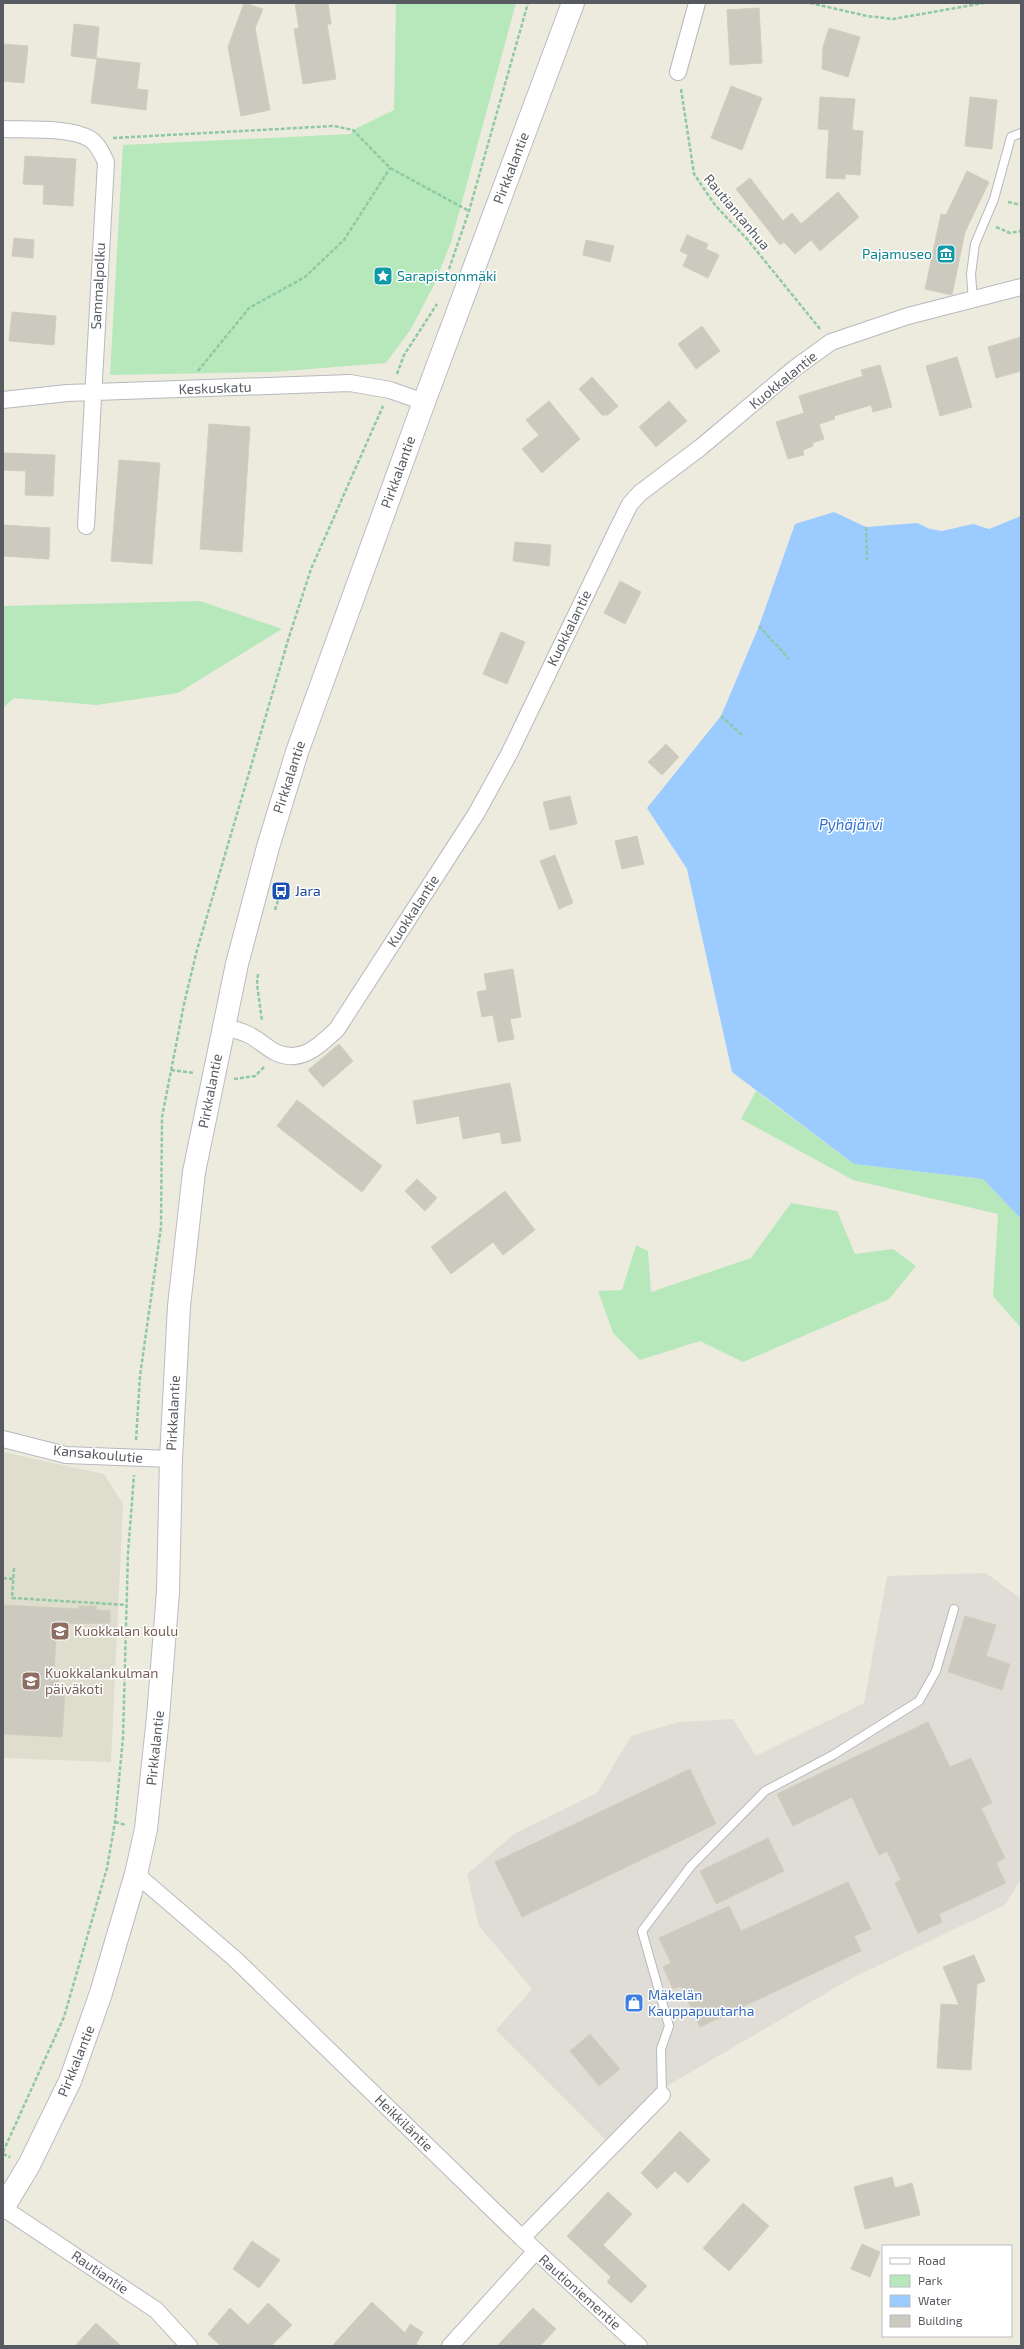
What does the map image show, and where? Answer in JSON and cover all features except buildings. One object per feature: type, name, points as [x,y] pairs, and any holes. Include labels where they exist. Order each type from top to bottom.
[{"type":"street","name":"Pirkkalantie","points":[[3,2208],[29,2165],[70,2081],[102,1993],[136,1874],[146,1829],[158,1717],[168,1592],[171,1459],[179,1306],[193,1180],[223,1027],[266,854],[297,752],[424,402],[573,3]]},
{"type":"street","points":[[678,72],[697,3]]},
{"type":"street","points":[[3,129],[62,132],[91,139]]},
{"type":"street","name":"Sammalpolku","points":[[86,526],[92,393],[106,162],[97,146],[91,139]]},
{"type":"street","name":"Kuokkalantie","points":[[223,1027],[247,1034],[265,1044],[275,1052],[290,1057],[303,1055],[316,1049],[336,1029],[476,814],[508,754],[630,504],[652,483],[706,443],[795,368],[831,342],[908,316],[973,301],[1021,287]]},
{"type":"street","name":"Keskuskatu","points":[[3,400],[92,393],[192,388],[350,383],[390,390],[424,402]]},
{"type":"street","name":"Kansakoulutie","points":[[3,1438],[66,1455],[171,1459]]},
{"type":"street","name":"Heikkiläntie","points":[[136,1874],[235,1959],[522,2238]]},
{"type":"street","points":[[522,2238],[662,2095]]},
{"type":"street","name":"Rautiantie","points":[[3,2208],[156,2310],[189,2346]]},
{"type":"street","name":"Rautioniementie","points":[[522,2238],[535,2252],[639,2346]]},
{"type":"street","points":[[450,2346],[535,2252]]},
{"type":"lane","points":[[973,301],[971,274],[975,244],[1002,176],[1011,137],[1021,133]]},
{"type":"lane","points":[[662,2095],[661,2049],[668,2026],[642,1931],[691,1866],[765,1791],[833,1755],[919,1700],[936,1671],[954,1609]]},
{"type":"path","points":[[810,3],[867,16],[893,19],[984,3]]},
{"type":"path","name":"Rautiantanhua","points":[[678,72],[694,174],[715,205],[748,239],[831,342]]},
{"type":"path","points":[[91,139],[334,126],[353,130],[390,168],[469,211]]},
{"type":"path","points":[[192,388],[199,367],[249,308],[305,277],[344,240],[390,168]]},
{"type":"path","points":[[984,222],[1010,233],[1021,231]]},
{"type":"path","points":[[866,527],[867,560]]},
{"type":"path","points":[[759,626],[789,659]]},
{"type":"path","points":[[721,716],[743,736]]},
{"type":"path","points":[[274,914],[281,891]]},
{"type":"path","points":[[258,971],[257,984],[265,1044]]},
{"type":"path","points":[[14,1568],[12,1598],[127,1605]]},
{"type":"path","points":[[3,1578],[13,1579]]},
{"type":"shaded area","name":"Kuokkalan koulu","points":[[3,1452],[104,1474],[123,1504],[111,1762],[3,1758]]},
{"type":"shaded area","name":"Mäkelän Kauppapuutarha","points":[[986,1573],[1021,1599],[1021,1879],[1005,1905],[852,1978],[648,2097],[606,2140],[496,2030],[532,1989],[479,1926],[467,1874],[514,1834],[597,1793],[631,1736],[679,1722],[733,1719],[756,1756],[864,1703],[887,1576]]},
{"type":"green space","points":[[396,3],[516,3],[451,242],[435,283],[411,329],[386,363],[272,372],[110,375],[123,145],[351,134],[353,130],[394,110]]},
{"type":"green space","points":[[200,601],[282,629],[178,693],[97,705],[14,698],[3,708],[3,606]]},
{"type":"green space","points":[[756,1091],[854,1164],[983,1179],[1021,1219],[1021,1328],[993,1296],[998,1214],[853,1180],[741,1119]]},
{"type":"green space","points":[[791,1203],[837,1211],[855,1254],[893,1249],[916,1266],[889,1299],[743,1362],[700,1341],[640,1360],[613,1333],[598,1291],[622,1290],[636,1245],[648,1251],[651,1292],[751,1258]]},
{"type":"water","name":"Pyhäjärvi","points":[[834,512],[866,527],[917,523],[930,529],[942,531],[973,524],[989,529],[1021,516],[1021,1219],[983,1179],[854,1164],[732,1072],[687,869],[647,808],[721,716],[759,626],[795,524]]},
{"type":"place","name":"Pajamuseo","points":[[946,254]]},
{"type":"place","name":"Sarapistonmäki","points":[[383,276]]},
{"type":"place","name":"Jara","points":[[281,891]]},
{"type":"place","name":"Kuokkalan koulu","points":[[60,1631]]},
{"type":"place","name":"Kuokkalankulman päiväkoti","points":[[31,1681]]},
{"type":"place","name":"Mäkelän Kauppapuutarha","points":[[634,2003]]}]
